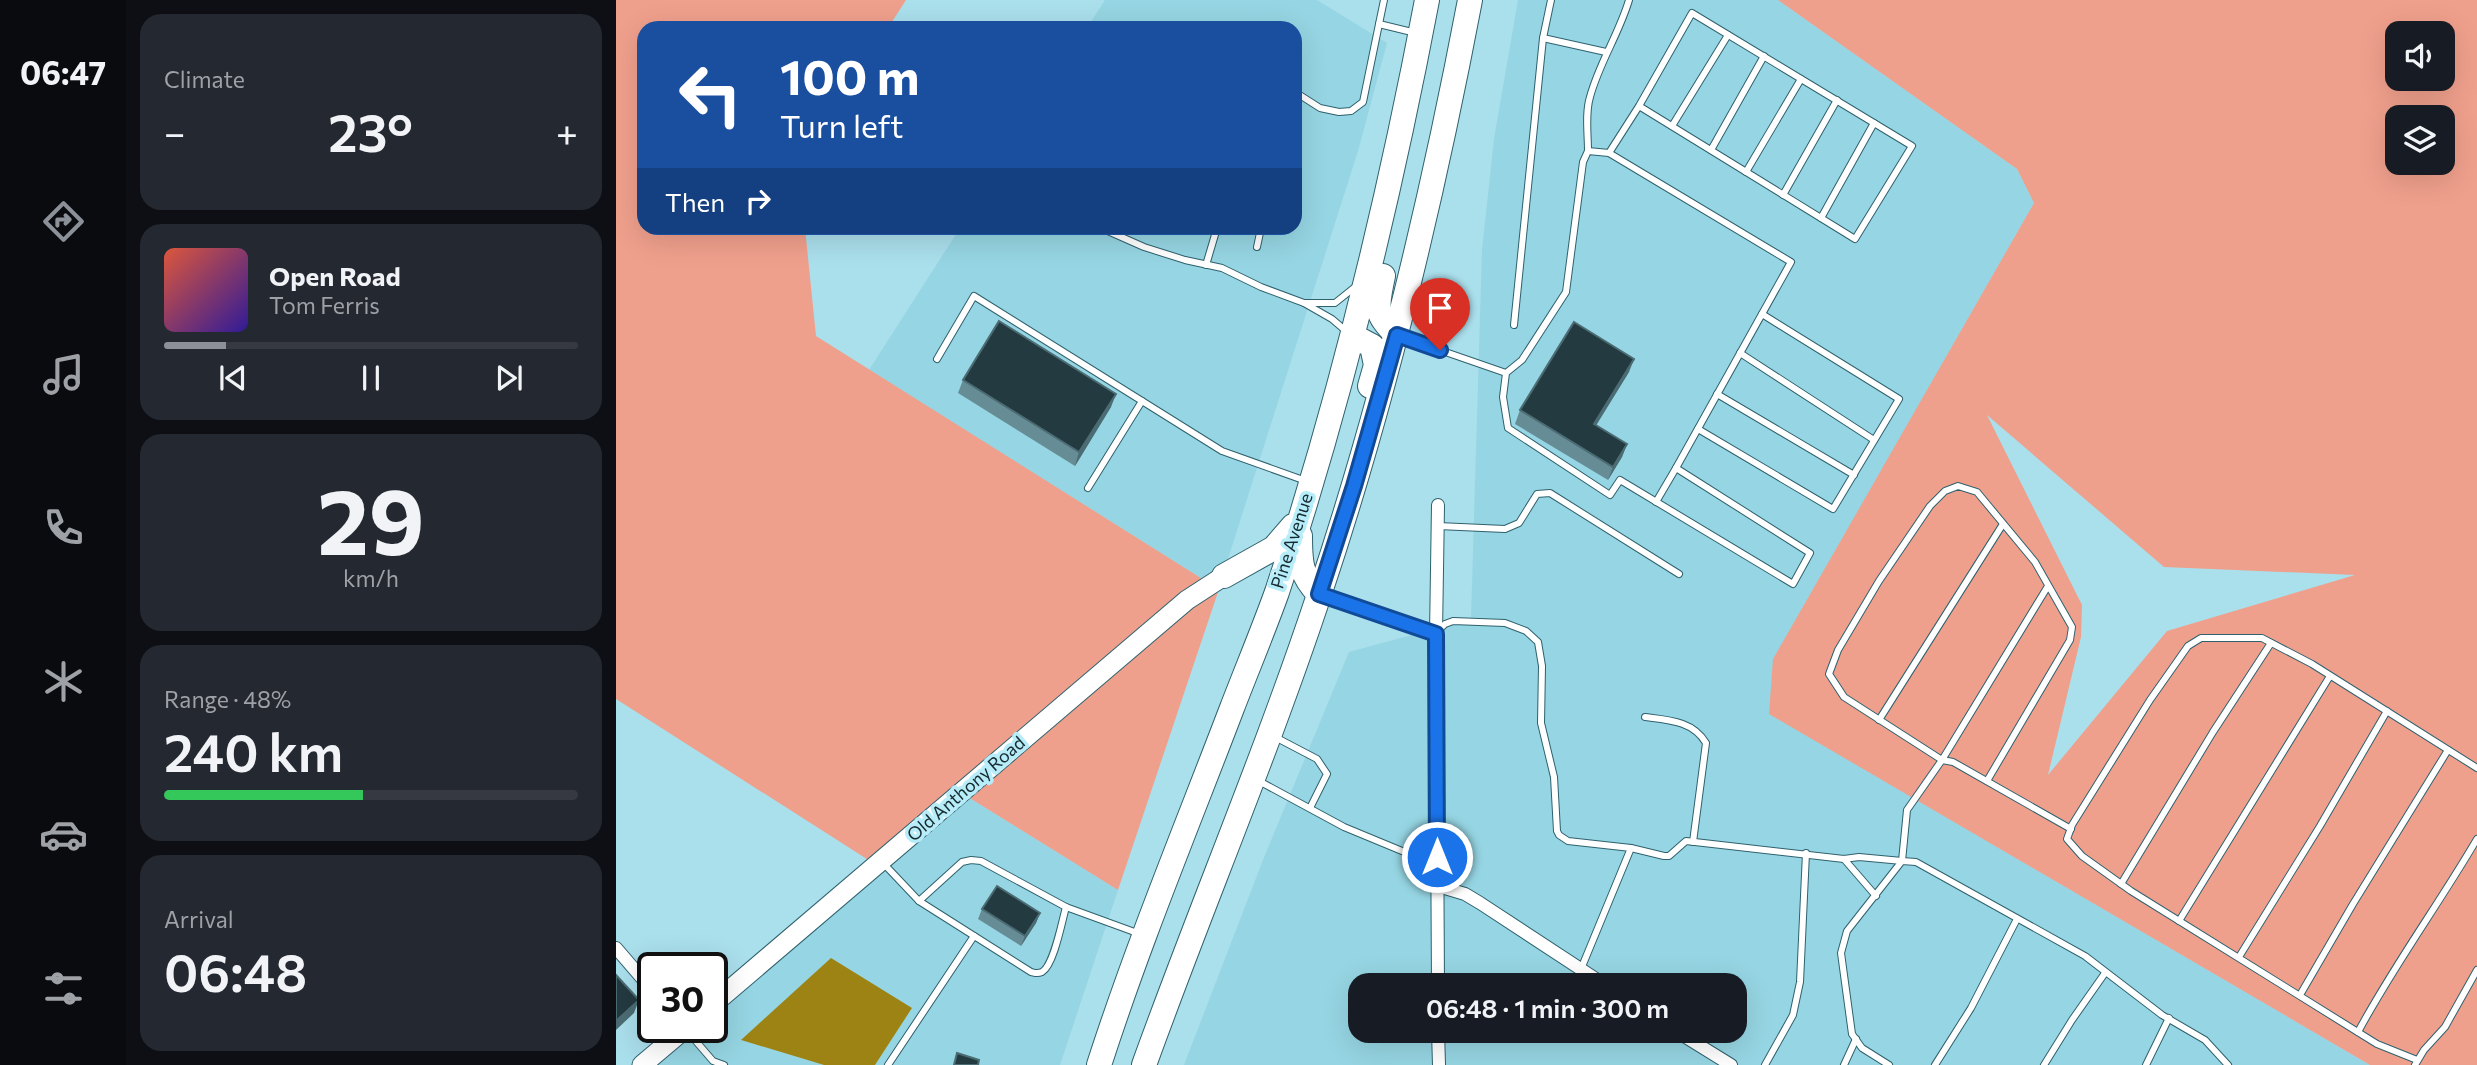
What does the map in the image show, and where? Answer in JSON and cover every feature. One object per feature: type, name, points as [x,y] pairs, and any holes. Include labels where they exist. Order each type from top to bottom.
[{"type":"highway","name":"Pine Avenue","points":[[1099,1065],[1145,936],[1275,596],[1301,517],[1370,270],[1408,101],[1427,0]]},
{"type":"highway","points":[[1144,1065],[1190,936],[1269,734],[1354,486],[1397,335],[1437,165],[1470,0]]},
{"type":"highway","points":[[1397,335],[1382,322],[1377,303],[1415,136],[1408,101]]},
{"type":"highway","points":[[1353,337],[1372,346],[1376,365],[1347,460],[1347,476],[1354,486]]},
{"type":"highway","points":[[1301,517],[1300,559],[1307,582],[1319,594]]},
{"type":"highway","points":[[1224,576],[1275,548],[1301,517]]},
{"type":"highway","points":[[1224,576],[1252,575],[1263,581],[1275,596]]},
{"type":"street","points":[[1438,505],[1438,973]]},
{"type":"street","name":"Old Anthony Road","points":[[728,991],[1186,600],[1224,576]]},
{"type":"street","points":[[1319,594],[1436,634]]},
{"type":"street","points":[[1437,886],[1465,894],[1587,973]]},
{"type":"street","points":[[616,948],[637,972]]},
{"type":"street","points":[[642,1065],[668,1043]]},
{"type":"street","points":[[1438,1043],[1439,1065]]},
{"type":"street","points":[[1695,1043],[1731,1065]]},
{"type":"lane","points":[[1302,96],[1320,108],[1339,112],[1351,111],[1363,102],[1384,0]]},
{"type":"lane","points":[[1514,325],[1543,38],[1551,0]]},
{"type":"lane","points":[[1629,0],[1589,99],[1588,151],[1583,162],[1566,292],[1522,359],[1506,373],[1503,397],[1508,428],[1610,495],[1620,480],[1793,584],[1810,553],[1676,468]]},
{"type":"lane","points":[[1609,153],[1692,13],[1912,146],[1855,239],[1639,106]]},
{"type":"lane","points":[[1379,24],[1421,34]]},
{"type":"lane","points":[[1672,126],[1728,35]]},
{"type":"lane","points":[[1543,38],[1606,52]]},
{"type":"lane","points":[[1711,150],[1764,56]]},
{"type":"lane","points":[[1746,172],[1801,79]]},
{"type":"lane","points":[[1783,195],[1837,100]]},
{"type":"lane","points":[[1821,218],[1874,123]]},
{"type":"lane","points":[[1588,151],[1609,153],[1791,262],[1656,502]]},
{"type":"lane","points":[[1117,235],[1185,261],[1222,268],[1261,287],[1304,303],[1332,319],[1353,337]]},
{"type":"lane","points":[[1206,265],[1215,235]]},
{"type":"lane","points":[[1257,247],[1260,235]]},
{"type":"lane","points":[[1304,303],[1335,303],[1356,287],[1370,270]]},
{"type":"lane","points":[[937,359],[974,296],[1222,452],[1311,483]]},
{"type":"lane","points":[[1698,429],[1833,509],[1899,399],[1762,314]]},
{"type":"lane","points":[[1397,335],[1506,373]]},
{"type":"lane","points":[[1740,353],[1874,440]]},
{"type":"lane","points":[[1717,394],[1854,475]]},
{"type":"lane","points":[[1087,488],[1142,401]]},
{"type":"lane","points":[[1987,781],[2070,640],[2072,627],[2035,562],[1977,492],[1958,486],[1945,491],[1930,506],[1838,650],[1829,674],[1843,697],[1942,760],[1953,762],[2071,829]]},
{"type":"lane","points":[[1438,526],[1505,529],[1519,523],[1537,494],[1550,493],[1679,573]]},
{"type":"lane","points":[[1880,720],[2003,524]]},
{"type":"lane","points":[[1889,1065],[1862,1048],[1852,1034],[1841,953],[1847,931],[1902,861],[1906,810],[1942,760],[2048,586]]},
{"type":"lane","points":[[1436,634],[1449,622],[1505,623],[1526,631],[1538,642],[1541,723],[1554,777],[1557,831],[1568,841],[1631,848],[1669,856],[1682,842],[1693,842],[1844,859],[1859,857],[1916,862],[2085,956],[2169,1018],[2205,1040],[2228,1065]]},
{"type":"lane","points":[[2477,768],[2330,676],[2262,638],[2201,638],[2188,646],[2150,700],[2067,839],[2082,856],[2121,884],[2377,1044],[2416,1063],[2445,1027],[2477,970]]},
{"type":"lane","points":[[2121,884],[2213,732],[2271,643]]},
{"type":"lane","points":[[2179,921],[2330,676]]},
{"type":"lane","points":[[2239,957],[2387,711]]},
{"type":"lane","points":[[1645,717],[1675,721],[1699,730],[1706,743],[1693,842]]},
{"type":"lane","points":[[1269,734],[1317,759],[1327,774],[1310,808]]},
{"type":"lane","points":[[2300,995],[2448,750]]},
{"type":"lane","points":[[1252,777],[1344,827],[1402,851],[1437,857]]},
{"type":"lane","points":[[2358,1032],[2384,983],[2443,897],[2477,839]]},
{"type":"lane","points":[[1581,969],[1631,848]]},
{"type":"lane","points":[[1765,1065],[1793,1015],[1800,982],[1806,853]]},
{"type":"lane","points":[[1844,859],[1876,896]]},
{"type":"lane","points":[[919,901],[962,862],[971,860],[990,864],[1066,907],[1145,936]]},
{"type":"lane","points":[[881,862],[919,901],[1031,972],[1043,971],[1051,960],[1066,907]]},
{"type":"lane","points":[[1935,1065],[1971,1008],[2017,919]]},
{"type":"lane","points":[[888,1065],[974,936]]},
{"type":"lane","points":[[2044,1065],[2105,973]]},
{"type":"lane","points":[[2146,1065],[2169,1018]]},
{"type":"lane","points":[[1844,1065],[1856,1039]]},
{"type":"lane","points":[[697,1043],[712,1063],[724,1065]]},
{"type":"shaded area","points":[[616,0],[906,0],[892,21],[637,21],[637,235],[806,235],[816,336],[1204,580],[870,861],[616,699]]},
{"type":"shaded area","points":[[1105,0],[1317,0],[1387,43],[1358,151],[1226,565],[1204,580],[869,370],[956,235],[1302,235],[1302,21],[1092,21]]},
{"type":"shaded area","points":[[1518,0],[1778,0],[2017,169],[2034,203],[1774,659],[1770,714],[2370,1065],[1184,1065],[1263,860],[1349,652],[1471,619],[1482,250],[1494,139]]},
{"type":"shaded area","points":[[1778,0],[2477,0],[2477,1065],[2370,1065],[1769,714],[1773,659],[2034,203],[2017,169]],"holes":[[[1987,415],[2164,567],[2355,575],[2167,631],[2048,775],[2081,637],[2082,605]]]},
{"type":"shaded area","points":[[1219,589],[1118,890],[968,797],[1191,607]]},
{"type":"shaded area","points":[[968,797],[1118,890],[1060,1065],[875,1065],[912,1008],[741,1040],[824,1065],[654,1065],[680,1043],[728,1043],[728,1001]]},
{"type":"shaded area","points":[[831,958],[912,1008],[875,1065],[824,1065],[741,1040]]},
{"type":"building","points":[[999,321],[1116,394],[1079,452],[963,380]]},
{"type":"building","points":[[1574,322],[1634,359],[1594,424],[1627,444],[1613,467],[1520,410]]},
{"type":"building","points":[[997,886],[1040,913],[1025,936],[982,909]]},
{"type":"building","points":[[616,975],[637,998],[637,1002],[616,1021]]},
{"type":"building","points":[[957,1053],[979,1060],[978,1065],[954,1065]]},
{"type":"route","points":[[1437,857],[1436,634],[1319,594],[1354,486],[1397,335],[1440,350]]}]
